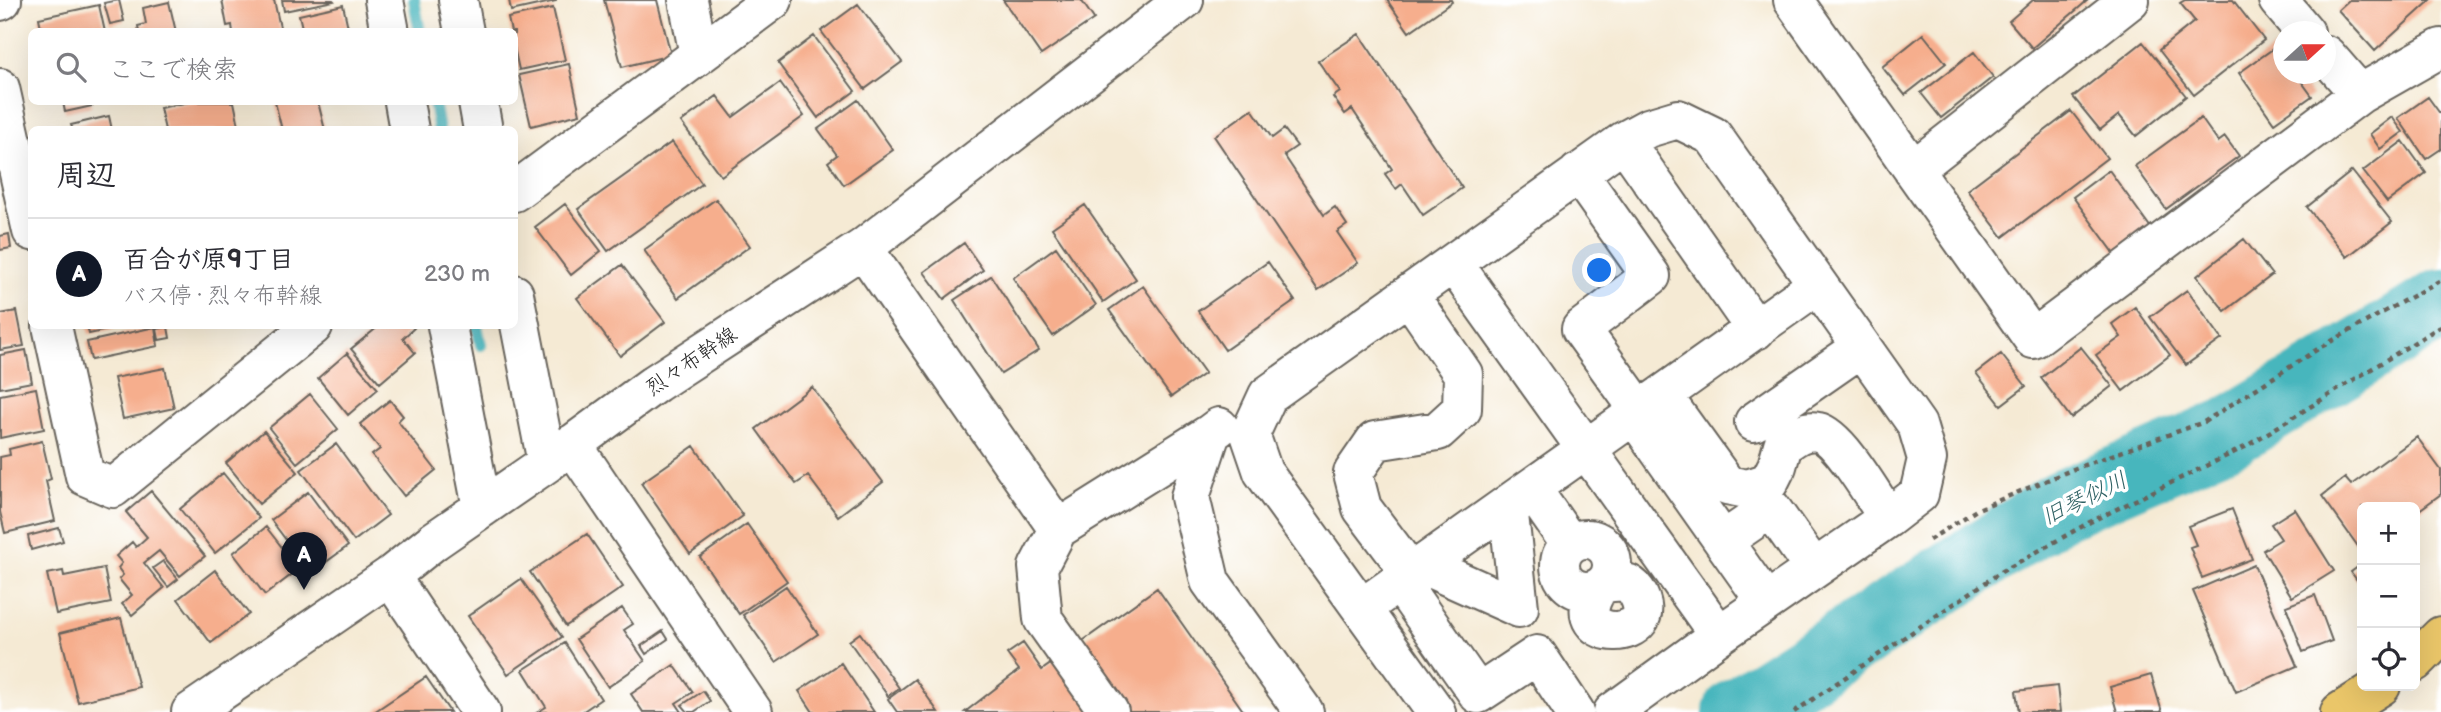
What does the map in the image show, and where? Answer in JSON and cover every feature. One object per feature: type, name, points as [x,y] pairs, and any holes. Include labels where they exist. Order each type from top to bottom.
[{"type":"main road","points":[[2420,657],[2441,636]]},
{"type":"main road","points":[[2340,712],[2373,691]]},
{"type":"street","points":[[384,0],[389,28]]},
{"type":"street","points":[[458,0],[463,28]]},
{"type":"street","points":[[688,0],[699,55]]},
{"type":"street","points":[[518,189],[773,0]]},
{"type":"street","points":[[1793,0],[2033,339],[2360,94],[2441,48]]},
{"type":"street","points":[[1913,170],[2130,0]]},
{"type":"street","points":[[2278,0],[2296,21]]},
{"type":"street","name":"烈々布幹線","points":[[197,710],[390,576],[434,541],[656,383],[863,248],[1164,7]]},
{"type":"street","points":[[2336,66],[2360,94]]},
{"type":"street","points":[[0,88],[28,213]]},
{"type":"street","points":[[405,105],[409,126]]},
{"type":"street","points":[[479,105],[482,126]]},
{"type":"street","points":[[1109,712],[1043,619],[1038,567],[1058,529],[1268,395],[1624,141],[1648,128],[1678,119],[1713,136],[1917,425],[1927,459],[1919,494],[1613,712]]},
{"type":"street","points":[[1624,141],[1686,202],[1722,252],[1755,330]]},
{"type":"street","points":[[1578,173],[1651,276],[1581,329],[1645,407],[1727,485],[1747,489],[1769,482],[1783,445],[1803,431],[1821,432],[1841,449],[1888,518]]},
{"type":"street","points":[[863,248],[1058,529]]},
{"type":"street","points":[[1454,264],[1719,635]]},
{"type":"street","points":[[1363,608],[1817,285]]},
{"type":"street","points":[[1409,295],[1463,374],[1462,409],[1438,431],[1375,441],[1353,473],[1362,509],[1411,573],[1478,694],[1537,655],[1575,712]]},
{"type":"street","points":[[518,308],[559,454],[753,712]]},
{"type":"street","points":[[53,329],[85,476],[113,488],[309,329]]},
{"type":"street","points":[[448,329],[482,508]]},
{"type":"street","points":[[1754,422],[1780,382],[1862,347]]},
{"type":"street","points":[[1268,395],[1250,434],[1263,472],[1436,712]]},
{"type":"street","points":[[1645,407],[1723,541],[1766,602]]},
{"type":"street","points":[[1211,433],[1190,496],[1210,581],[1304,712]]},
{"type":"street","points":[[1411,573],[1519,608],[1519,496]]},
{"type":"street","points":[[1519,496],[1570,544],[1582,538],[1595,540],[1606,547],[1612,559],[1612,572],[1602,587],[1620,581],[1634,587],[1641,601],[1641,616],[1631,628],[1664,676]]},
{"type":"street","points":[[1723,541],[1771,508],[1814,569]]},
{"type":"street","points":[[390,576],[481,712]]},
{"type":"path","points":[[1921,545],[1978,509],[2076,468],[2204,422],[2321,347],[2441,280]]},
{"type":"path","points":[[1794,712],[2001,572],[2090,522],[2245,447],[2441,326]]},
{"type":"building","points":[[119,0],[124,21],[110,24],[104,3]]},
{"type":"building","points":[[222,0],[274,0],[280,28],[227,26]]},
{"type":"building","points":[[282,0],[333,0],[334,1],[284,11]]},
{"type":"building","points":[[509,0],[556,0],[556,1],[511,11]]},
{"type":"building","points":[[604,0],[657,0],[671,55],[622,67]]},
{"type":"building","points":[[1003,0],[1081,0],[1094,19],[1041,55]]},
{"type":"building","points":[[1387,0],[1451,0],[1452,2],[1409,32]]},
{"type":"building","points":[[2033,0],[2088,0],[2032,48],[2009,21]]},
{"type":"building","points":[[2185,0],[2233,0],[2264,40],[2194,95],[2159,50],[2195,21],[2180,3]]},
{"type":"building","points":[[2349,0],[2431,0],[2375,51],[2338,10]]},
{"type":"building","points":[[169,2],[175,28],[138,28],[146,24],[143,8]]},
{"type":"building","points":[[858,4],[902,62],[865,89],[821,31]]},
{"type":"building","points":[[99,5],[104,28],[41,28],[39,18]]},
{"type":"building","points":[[343,5],[348,28],[302,28],[299,15]]},
{"type":"building","points":[[553,8],[565,60],[519,70],[518,28],[510,28],[508,18]]},
{"type":"building","points":[[1359,34],[1462,188],[1423,215],[1402,184],[1396,189],[1385,174],[1392,169],[1352,109],[1345,114],[1333,97],[1340,92],[1318,61]]},
{"type":"building","points":[[1923,34],[1946,63],[1905,95],[1882,67]]},
{"type":"building","points":[[814,36],[855,91],[818,118],[778,63]]},
{"type":"building","points":[[2143,42],[2186,96],[2136,136],[2119,115],[2100,130],[2073,97]]},
{"type":"building","points":[[2273,49],[2273,84],[2303,84],[2312,96],[2274,123],[2239,73]]},
{"type":"building","points":[[1974,52],[1993,77],[1941,118],[1921,93]]},
{"type":"building","points":[[569,64],[580,114],[531,126],[519,75]]},
{"type":"building","points":[[780,83],[804,116],[721,176],[681,122],[717,96],[733,117]]},
{"type":"building","points":[[2428,97],[2441,115],[2441,149],[2426,159],[2398,118]]},
{"type":"building","points":[[858,100],[893,150],[844,185],[828,162],[837,155],[818,129]]},
{"type":"building","points":[[64,105],[92,106],[65,112]]},
{"type":"building","points":[[174,105],[235,105],[239,126],[164,126],[160,108]]},
{"type":"building","points":[[276,105],[319,105],[324,126],[281,126]]},
{"type":"building","points":[[1252,109],[1272,138],[1284,129],[1297,146],[1284,155],[1324,215],[1335,207],[1347,225],[1337,232],[1358,263],[1318,290],[1214,136]]},
{"type":"building","points":[[2071,111],[2107,158],[2003,237],[1967,190]]},
{"type":"building","points":[[109,116],[111,126],[71,126]]},
{"type":"building","points":[[2392,117],[2403,132],[2380,149],[2370,134]]},
{"type":"building","points":[[2201,118],[2218,142],[2225,137],[2239,156],[2166,209],[2135,166]]},
{"type":"building","points":[[2403,141],[2426,173],[2387,202],[2363,171]]},
{"type":"building","points":[[672,142],[702,184],[608,251],[578,209]]},
{"type":"building","points":[[2109,170],[2151,228],[2115,254],[2073,197]]},
{"type":"building","points":[[2352,171],[2392,222],[2347,257],[2307,207]]},
{"type":"building","points":[[716,199],[750,246],[678,298],[644,250]]},
{"type":"building","points":[[565,204],[601,251],[571,275],[535,227]]},
{"type":"building","points":[[1085,205],[1136,279],[1103,302],[1052,228]]},
{"type":"building","points":[[9,234],[11,248],[0,250],[0,236]]},
{"type":"building","points":[[2244,239],[2272,275],[2225,311],[2197,276]]},
{"type":"building","points":[[964,243],[983,270],[944,299],[924,272]]},
{"type":"building","points":[[1056,247],[1096,305],[1053,336],[1013,278]]},
{"type":"building","points":[[1268,262],[1295,301],[1225,350],[1198,311]]},
{"type":"building","points":[[622,265],[665,322],[620,356],[577,298]]},
{"type":"building","points":[[991,276],[1039,350],[1001,374],[954,300]]},
{"type":"building","points":[[1143,286],[1205,373],[1171,397],[1109,310]]},
{"type":"building","points":[[2187,290],[2222,339],[2186,365],[2150,317]]},
{"type":"building","points":[[2135,307],[2170,355],[2123,391],[2096,355],[2121,337],[2112,324]]},
{"type":"building","points":[[17,311],[24,346],[0,350],[0,314]]},
{"type":"building","points":[[88,329],[112,329],[89,334]]},
{"type":"building","points":[[155,329],[158,346],[91,360],[87,342]]},
{"type":"building","points":[[157,329],[168,329],[170,338],[159,340]]},
{"type":"building","points":[[375,329],[413,329],[403,338],[415,353],[380,383],[351,349]]},
{"type":"building","points":[[2081,347],[2112,386],[2071,418],[2041,378]]},
{"type":"building","points":[[26,350],[32,382],[0,388],[0,355]]},
{"type":"building","points":[[347,353],[378,389],[348,415],[318,378]]},
{"type":"building","points":[[2001,354],[2026,386],[2001,405],[1976,373]]},
{"type":"building","points":[[165,368],[174,408],[123,419],[114,378]]},
{"type":"building","points":[[812,387],[883,482],[838,516],[808,476],[796,484],[756,429]]},
{"type":"building","points":[[36,388],[44,429],[0,438],[0,395]]},
{"type":"building","points":[[310,394],[338,429],[297,463],[269,428]]},
{"type":"building","points":[[390,400],[403,416],[398,421],[436,470],[404,496],[372,455],[380,449],[360,424]]},
{"type":"building","points":[[264,431],[298,472],[259,504],[226,463]]},
{"type":"building","points":[[2417,437],[2441,470],[2441,494],[2420,509],[2420,502],[2357,502],[2357,545],[2322,496],[2345,478],[2351,485]]},
{"type":"building","points":[[42,441],[51,479],[46,481],[55,521],[5,533],[0,512],[0,457],[10,455],[9,449]]},
{"type":"building","points":[[336,444],[388,515],[354,541],[301,470]]},
{"type":"building","points":[[694,446],[743,516],[690,554],[641,483]]},
{"type":"building","points":[[223,473],[259,518],[215,553],[180,509]]},
{"type":"building","points":[[151,491],[205,556],[180,576],[159,551],[144,563],[164,588],[132,615],[122,604],[132,595],[119,579],[123,575],[118,568],[122,563],[116,556],[132,542],[136,547],[147,537],[126,512]]},
{"type":"building","points":[[308,492],[348,546],[311,573],[271,520]]},
{"type":"building","points":[[2232,509],[2252,559],[2202,578],[2190,547],[2196,545],[2188,526]]},
{"type":"building","points":[[2295,509],[2334,571],[2292,597],[2263,550],[2281,539],[2271,524]]},
{"type":"building","points":[[747,524],[787,581],[739,614],[700,557]]},
{"type":"building","points":[[266,527],[299,569],[265,595],[233,553]]},
{"type":"building","points":[[59,528],[63,541],[31,550],[28,536]]},
{"type":"building","points":[[587,534],[623,587],[566,626],[530,572]]},
{"type":"building","points":[[163,561],[178,579],[168,587],[153,568]]},
{"type":"building","points":[[2254,565],[2297,666],[2236,692],[2193,591]]},
{"type":"building","points":[[104,568],[111,603],[56,614],[47,574],[63,571],[64,576]]},
{"type":"building","points":[[2357,568],[2357,580],[2351,572]]},
{"type":"building","points":[[215,570],[249,614],[211,643],[178,599]]},
{"type":"building","points":[[521,579],[562,637],[508,674],[468,616]]},
{"type":"building","points":[[786,586],[818,634],[776,662],[743,615]]},
{"type":"building","points":[[1157,588],[1244,712],[965,712],[1019,670],[1007,654],[1023,643],[1042,670]]},
{"type":"building","points":[[2315,595],[2332,641],[2303,652],[2286,606]]},
{"type":"building","points":[[622,608],[633,624],[624,630],[645,661],[608,687],[576,639]]},
{"type":"building","points":[[121,618],[139,687],[78,702],[60,633]]},
{"type":"building","points":[[663,631],[668,639],[646,654],[641,646]]},
{"type":"building","points":[[860,633],[899,688],[888,696],[849,641]]},
{"type":"building","points":[[565,643],[601,699],[582,712],[538,712],[546,707],[523,670]]},
{"type":"building","points":[[841,663],[874,712],[813,712],[799,691]]},
{"type":"building","points":[[674,665],[693,692],[676,703],[682,712],[643,712],[631,694]]},
{"type":"building","points":[[2151,675],[2162,712],[2117,712],[2110,687]]},
{"type":"building","points":[[426,677],[450,712],[374,712]]},
{"type":"building","points":[[915,679],[938,712],[897,712],[888,699]]},
{"type":"building","points":[[2057,686],[2060,712],[2019,712],[2016,691]]},
{"type":"building","points":[[703,691],[710,701],[694,712],[688,712],[682,705]]},
{"type":"waterway","points":[[414,0],[419,28]]},
{"type":"waterway","points":[[435,105],[438,126]]},
{"type":"waterway","name":"旧琴似川","points":[[1738,712],[2061,505],[2230,432],[2441,304]]},
{"type":"waterway","points":[[478,329],[481,345]]},
{"type":"place","name":"百合が原9丁目","points":[[304,590]]}]
